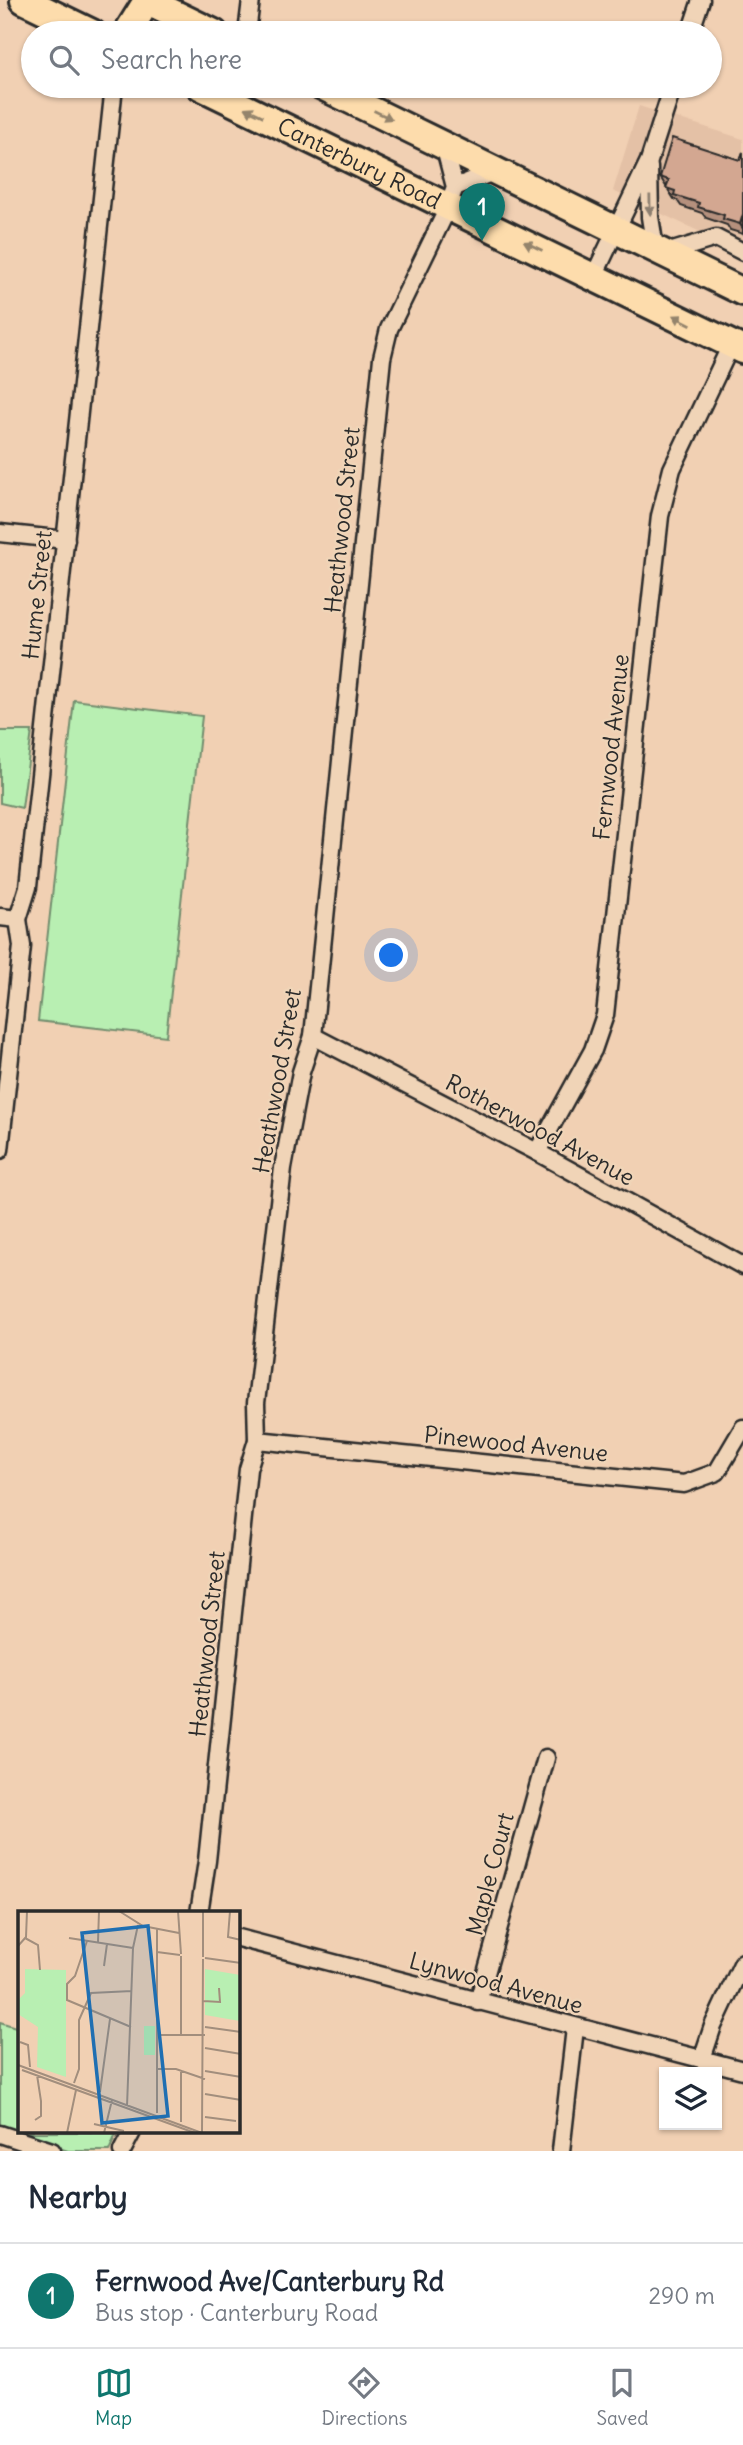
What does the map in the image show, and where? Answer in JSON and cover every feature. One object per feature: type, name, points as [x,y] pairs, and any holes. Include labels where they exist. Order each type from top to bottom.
[{"type":"main road","points":[[24,0],[67,21]]},
{"type":"main road","points":[[134,21],[147,0],[190,21]]},
{"type":"main road","name":"Canterbury Road","points":[[227,98],[451,196],[594,276],[737,347]]},
{"type":"main road","points":[[347,98],[743,292]]},
{"type":"street","points":[[248,21],[251,0]]},
{"type":"street","points":[[694,21],[701,0]]},
{"type":"street","name":"Hume Street","points":[[0,1150],[22,946],[18,919],[28,887],[113,98]]},
{"type":"street","points":[[594,276],[649,161],[669,98]]},
{"type":"street","points":[[444,145],[451,196],[496,171]]},
{"type":"street","points":[[649,161],[650,217],[661,251],[716,238],[743,252]]},
{"type":"street","name":"Heathwood Street","points":[[199,1911],[207,1861],[248,1469],[257,1440],[256,1403],[283,1168],[301,1072],[313,1036],[382,358],[389,329],[451,196]]},
{"type":"street","name":"Fernwood Avenue","points":[[537,1152],[593,1050],[605,1016],[660,516],[672,468],[737,347]]},
{"type":"street","points":[[0,533],[66,540]]},
{"type":"street","points":[[0,917],[18,919]]},
{"type":"street","name":"Rotherwood Avenue","points":[[313,1036],[537,1152],[743,1266]]},
{"type":"street","name":"Pinewood Avenue","points":[[257,1440],[684,1485],[717,1472],[743,1428]]},
{"type":"street","name":"Maple Court","points":[[478,2002],[545,1758]]},
{"type":"street","name":"Lynwood Avenue","points":[[240,1939],[743,2070]]},
{"type":"street","points":[[702,2059],[713,2026],[743,1962]]},
{"type":"street","points":[[561,2151],[575,2028]]},
{"type":"street","points":[[121,2151],[131,2134]]},
{"type":"street","points":[[7,2141],[52,2151]]},
{"type":"shaded area","points":[[639,106],[743,139],[743,252],[613,191]]},
{"type":"green space","points":[[74,700],[202,716],[166,1036],[38,1021]]},
{"type":"green space","points":[[0,731],[32,731],[22,808],[0,803]]},
{"type":"green space","points":[[0,2022],[18,2028],[18,2134],[116,2134],[109,2151],[68,2151],[0,2128]]},
{"type":"building","points":[[672,138],[740,160],[743,152],[743,214],[740,224],[723,219],[724,215],[698,207],[699,203],[674,195],[675,191],[666,188],[669,180],[660,177]]},
{"type":"place","name":"Fernwood Ave/Canterbury Rd","points":[[482,241]]}]
